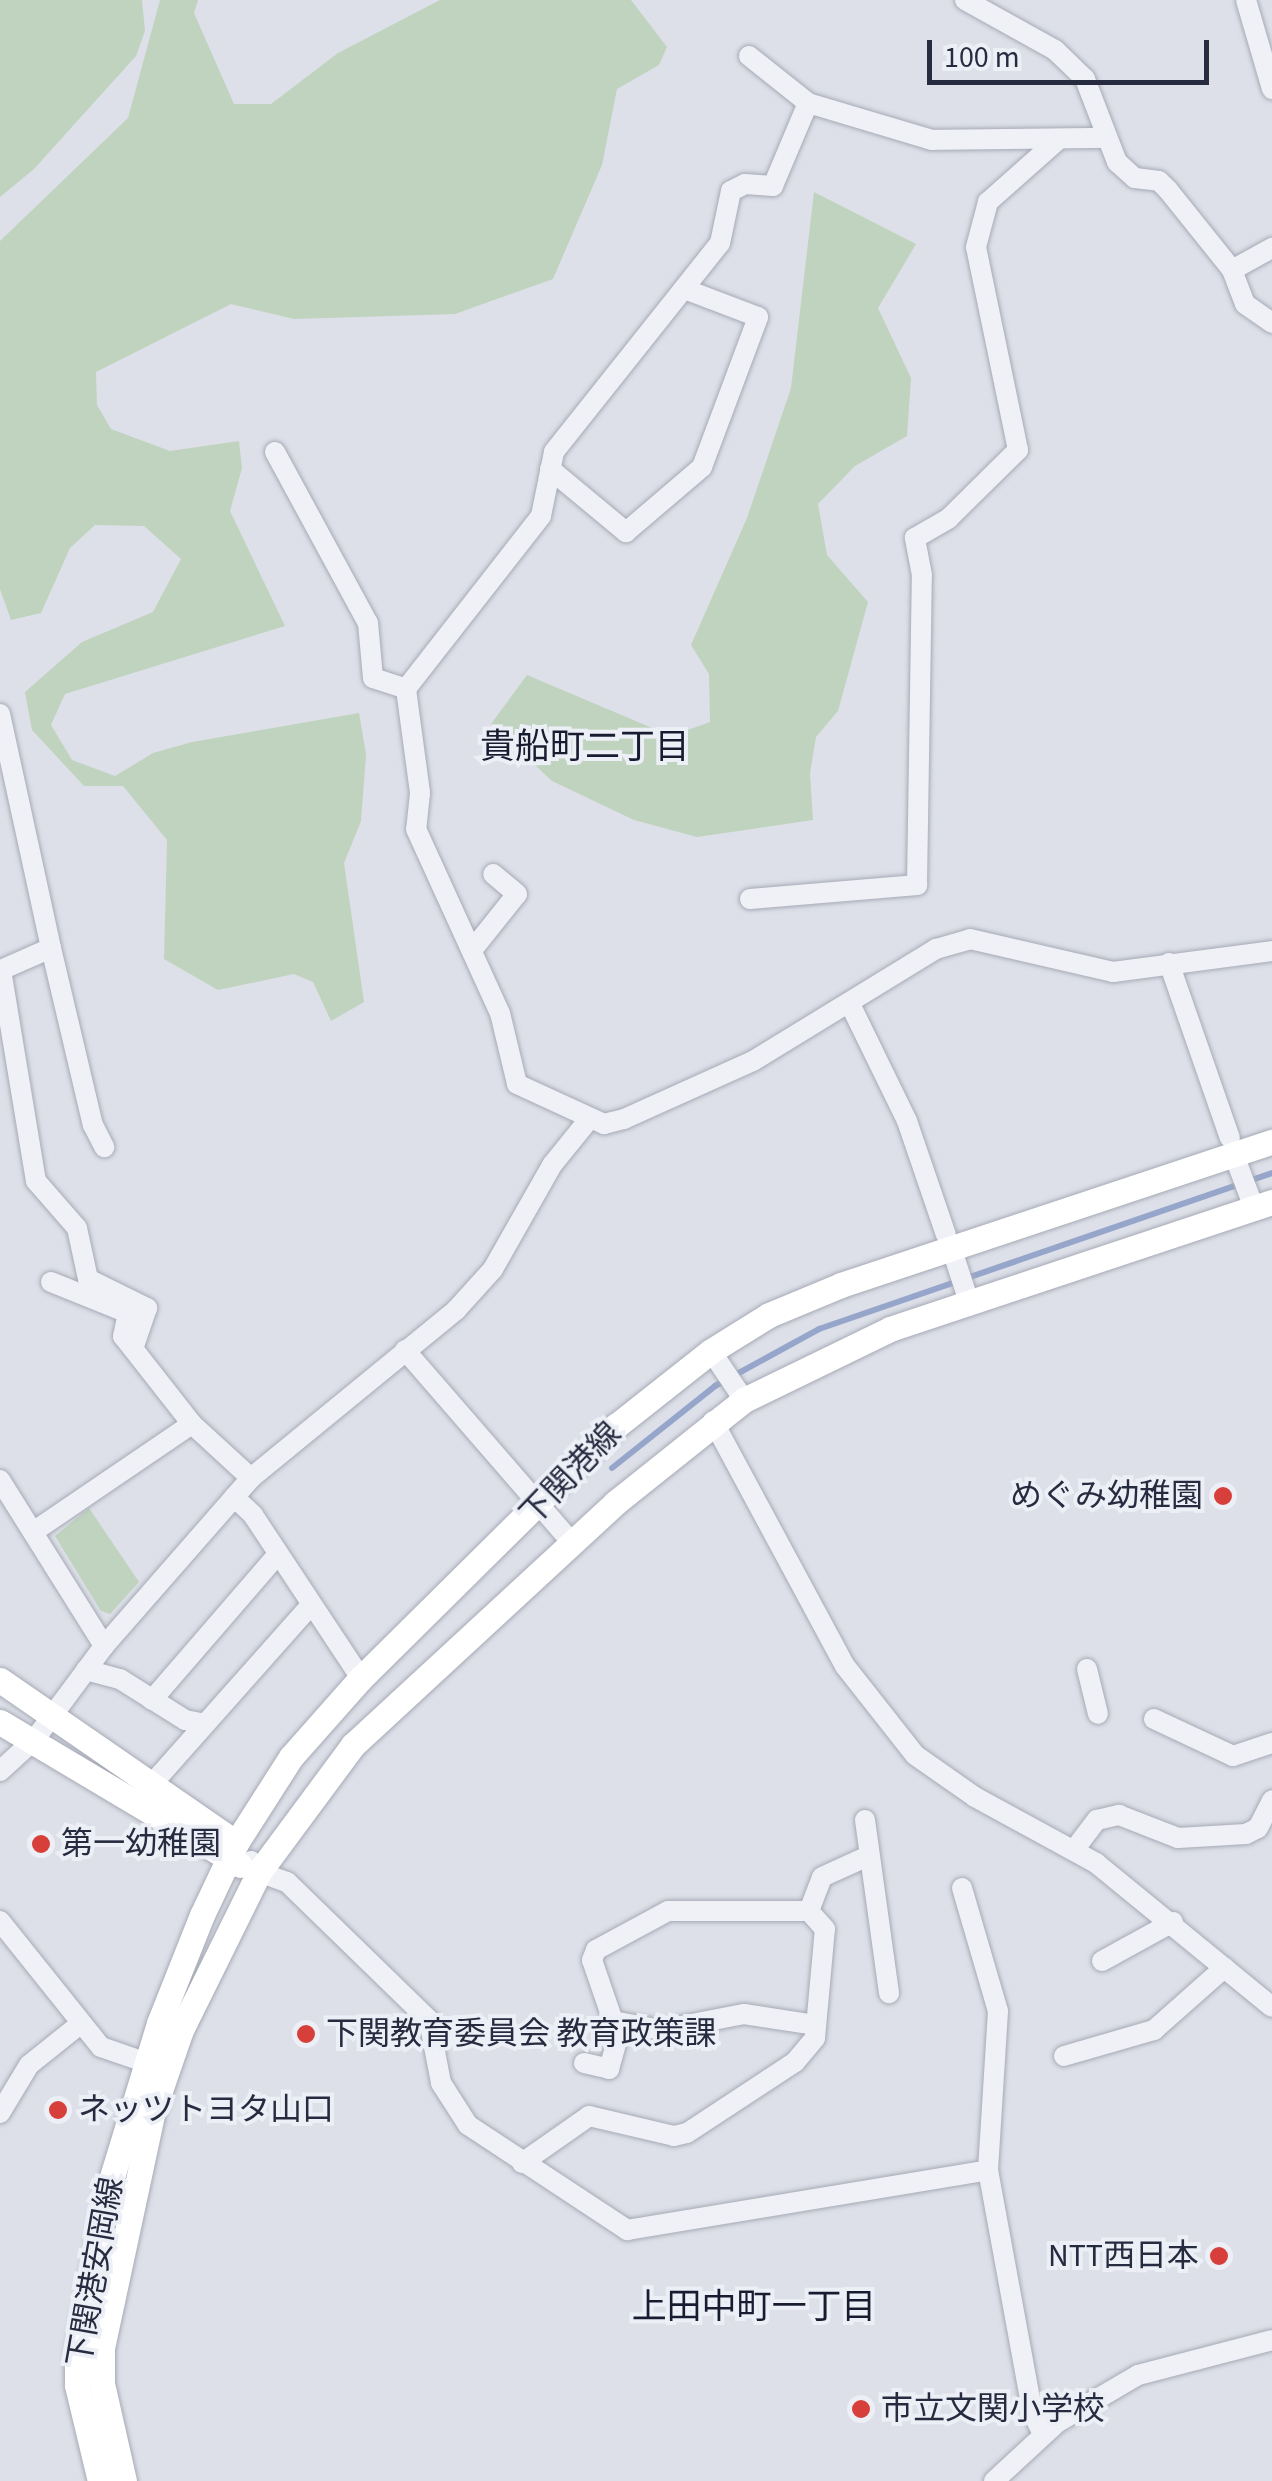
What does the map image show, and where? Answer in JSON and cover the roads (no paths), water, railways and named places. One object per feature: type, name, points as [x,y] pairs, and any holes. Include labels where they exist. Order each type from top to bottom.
[{"type":"main road","name":"下関港線","points":[[231,1852],[291,1757],[361,1678],[636,1408],[805,1300],[1272,1142]]},
{"type":"main road","name":"下関港線","points":[[259,1872],[354,1745],[739,1394],[968,1299],[1258,1202]]},
{"type":"main road","points":[[0,1680],[152,1784],[259,1872]]},
{"type":"main road","points":[[0,1722],[231,1852]]},
{"type":"main road","name":"下関港安岡線","points":[[100,2481],[77,2385],[77,2356],[108,2190],[231,1852]]},
{"type":"main road","name":"下関港安岡線","points":[[124,2481],[102,2383],[102,2348],[156,2066],[259,1872]]},
{"type":"street","points":[[965,0],[1055,50],[1085,79],[1102,138],[1135,178],[1159,180],[1232,270],[1245,304],[1272,323]]},
{"type":"street","points":[[1246,0],[1272,89]]},
{"type":"street","points":[[749,56],[808,103],[932,140],[1102,138]]},
{"type":"street","points":[[808,103],[773,186],[745,184],[731,191],[728,227],[687,290],[554,452],[541,516],[406,689],[420,792],[416,829],[474,949],[507,1031],[517,1084],[604,1124],[670,1100],[753,1062],[936,949],[982,937],[1095,970],[1272,952]]},
{"type":"street","points":[[750,899],[917,885],[922,576],[915,538],[949,518],[1018,450],[976,246],[988,202],[1059,139]]},
{"type":"street","points":[[1232,270],[1272,248]]},
{"type":"street","points":[[550,469],[626,532],[702,467],[758,317],[687,290]]},
{"type":"street","points":[[275,452],[368,623],[373,678],[406,689]]},
{"type":"street","points":[[0,714],[90,1114],[104,1147]]},
{"type":"street","points":[[474,949],[517,894],[493,874]]},
{"type":"street","points":[[52,948],[0,969],[36,1181],[77,1228],[88,1279],[148,1308],[133,1349]]},
{"type":"street","points":[[1168,963],[1234,1154],[1258,1202]]},
{"type":"street","points":[[850,1004],[907,1121],[968,1299]]},
{"type":"street","points":[[0,1771],[35,1739],[104,1646],[251,1478],[405,1350],[494,1269],[552,1166],[590,1118]]},
{"type":"street","points":[[51,1282],[128,1313],[123,1336],[192,1424],[251,1478]]},
{"type":"street","points":[[405,1350],[536,1510],[572,1543]]},
{"type":"street","points":[[716,1359],[739,1394]]},
{"type":"street","points":[[713,1421],[874,1708],[935,1771],[1074,1850],[1173,1922],[1272,2007]]},
{"type":"street","points":[[33,1532],[192,1424]]},
{"type":"street","points":[[0,1480],[104,1646]]},
{"type":"street","points":[[234,1497],[361,1678]]},
{"type":"street","points":[[152,1700],[278,1555]]},
{"type":"street","points":[[152,1784],[310,1606]]},
{"type":"street","points":[[1087,1669],[1098,1714]]},
{"type":"street","points":[[86,1670],[120,1680],[152,1700],[206,1724]]},
{"type":"street","points":[[1154,1720],[1234,1756],[1272,1743]]},
{"type":"street","points":[[1074,1850],[1097,1820],[1118,1815],[1178,1838],[1265,1832],[1272,1800]]},
{"type":"street","points":[[865,1820],[889,1993]]},
{"type":"street","points":[[809,1910],[822,1877],[868,1856]]},
{"type":"street","points":[[259,1872],[287,1882],[429,2020],[452,2108],[522,2162],[628,2230],[988,2170]]},
{"type":"street","points":[[962,1888],[998,2011],[988,2170],[1033,2414],[1044,2434]]},
{"type":"street","points":[[522,2162],[589,2116],[674,2136],[687,2132],[806,2052],[816,2025],[825,1929],[809,1910]]},
{"type":"street","points":[[809,1910],[668,1911],[610,1939],[592,1960],[605,2005],[621,2026],[662,2030],[730,2014],[816,2025]]},
{"type":"street","points":[[0,1921],[101,2047],[156,2066]]},
{"type":"street","points":[[1102,1962],[1173,1922]]},
{"type":"street","points":[[1064,2056],[1154,2030],[1224,1968]]},
{"type":"street","points":[[0,2113],[29,2065],[79,2024]]},
{"type":"street","points":[[584,2063],[609,2069],[621,2026]]},
{"type":"street","points":[[994,2481],[1044,2434],[1138,2375],[1272,2340]]},
{"type":"waterway","points":[[612,1468],[715,1386],[819,1329],[1272,1173]]},
{"type":"place","name":"めぐみ幼稚園","points":[[1223,1496]]},
{"type":"place","name":"第一幼稚園","points":[[41,1844]]},
{"type":"place","name":"下関教育委員会 教育政策課","points":[[306,2034]]},
{"type":"place","name":"ネッツトヨタ山口","points":[[58,2110]]},
{"type":"place","name":"NTT西日本","points":[[1219,2256]]},
{"type":"place","name":"市立文関小学校","points":[[861,2409]]},
{"type":"district","name":"貴船町二丁目","points":[[585,747]]},
{"type":"district","name":"上田中町一丁目","points":[[754,2307]]}]
